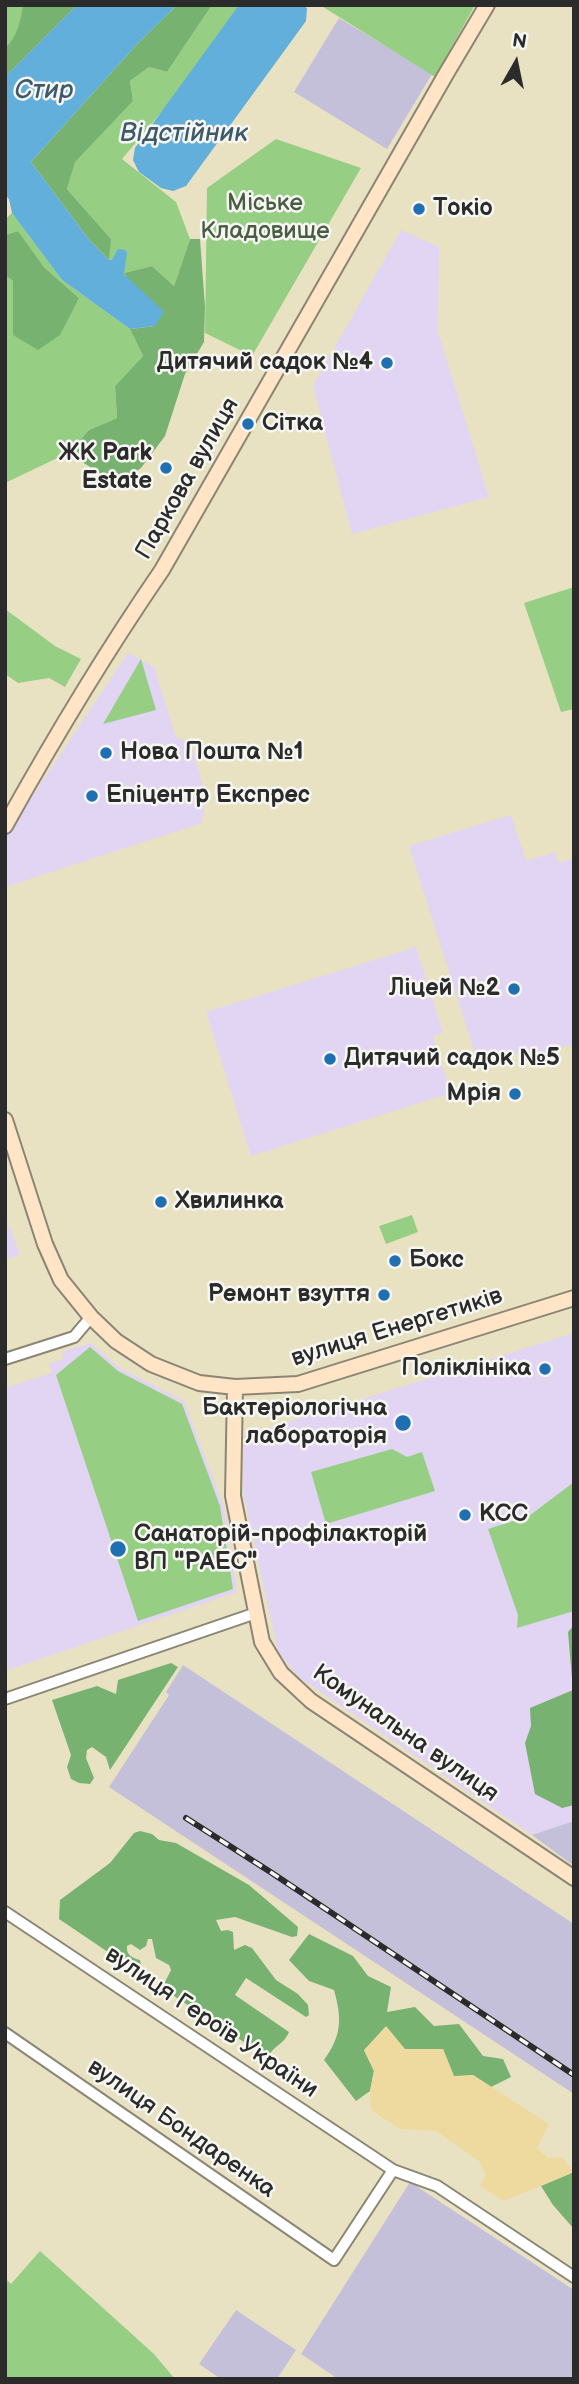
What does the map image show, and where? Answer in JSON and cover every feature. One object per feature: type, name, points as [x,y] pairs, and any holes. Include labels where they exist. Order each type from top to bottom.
[{"type":"street","name":"Паркова вулиця","points":[[5,826],[61,726],[162,570],[487,5]]},
{"type":"street","name":"вулиця Енергетиків","points":[[5,1120],[45,1244],[61,1280],[91,1317],[116,1341],[151,1364],[199,1383],[235,1387],[299,1384],[574,1298]]},
{"type":"street","points":[[5,1359],[74,1337],[91,1317]]},
{"type":"street","name":"Комунальна вулиця","points":[[235,1387],[233,1496],[262,1642],[281,1673],[311,1701],[574,1878]]},
{"type":"street","points":[[5,1699],[257,1613]]},
{"type":"street","name":"вулиця Героїв України","points":[[5,1912],[393,2170],[437,2186],[574,2277]]},
{"type":"street","name":"вулиця Бондаренка","points":[[5,2033],[334,2260],[393,2170]]},
{"type":"shaded area","points":[[339,18],[432,74],[387,149],[294,92]]},
{"type":"shaded area","name":"Дитячий садок №4","points":[[401,230],[439,247],[438,332],[489,497],[352,534],[313,386]]},
{"type":"shaded area","points":[[128,653],[154,667],[176,737],[191,744],[206,798],[202,823],[5,887],[5,837]]},
{"type":"shaded area","name":"Ліцей №2","points":[[511,815],[526,861],[555,852],[558,863],[574,858],[574,1044],[532,1055],[517,1054],[479,1066],[409,846]]},
{"type":"shaded area","name":"Дитячий садок №5","points":[[416,947],[443,1033],[433,1036],[451,1093],[251,1156],[206,1012]]},
{"type":"shaded area","points":[[5,1215],[20,1255],[5,1260]]},
{"type":"shaded area","points":[[574,1333],[574,1821],[532,1835],[300,1678],[278,1652],[243,1492],[243,1436]]},
{"type":"shaded area","name":"Санаторій-профілакторій ВП \"РАЕС\"","points":[[91,1343],[120,1368],[184,1401],[224,1507],[237,1592],[5,1671],[5,1388],[52,1373],[49,1364],[64,1359],[61,1352]]},
{"type":"shaded area","points":[[183,1665],[574,1924],[574,2094],[109,1787],[169,1695],[166,1692]]},
{"type":"shaded area","points":[[574,1821],[574,1866],[532,1835]]},
{"type":"shaded area","points":[[410,2182],[574,2290],[574,2379],[338,2379],[301,2354]]},
{"type":"shaded area","points":[[236,2310],[296,2350],[277,2379],[221,2379],[199,2364]]},
{"type":"green space","points":[[5,5],[77,5],[5,77]]},
{"type":"green space","points":[[23,5],[77,5],[5,77],[5,48],[20,23]]},
{"type":"green space","points":[[177,5],[212,5],[167,72],[149,67],[130,81],[133,101],[75,162],[67,189],[111,239],[109,260],[90,241],[31,162],[137,44]]},
{"type":"green space","points":[[212,5],[251,5],[122,159],[176,202],[190,239],[174,286],[152,266],[124,273],[123,268],[109,260],[110,238],[67,189],[75,161],[133,101],[130,81],[149,67],[167,72]]},
{"type":"green space","points":[[320,5],[475,5],[435,77]]},
{"type":"green space","name":"Міське Кладовище","points":[[276,139],[361,168],[252,356],[205,333],[207,188]]},
{"type":"green space","points":[[12,213],[62,280],[130,329],[143,356],[115,386],[117,418],[89,430],[68,453],[5,483],[5,275],[13,281],[14,307],[79,298],[44,267],[18,231],[5,235],[5,219]]},
{"type":"green space","points":[[18,231],[44,267],[79,298],[60,335],[38,350],[13,335],[13,281],[5,275],[5,235]]},
{"type":"green space","points":[[190,239],[200,239],[205,307],[204,342],[185,374],[165,436],[141,468],[117,484],[68,453],[89,430],[117,418],[115,386],[143,356],[130,329],[155,326],[124,273],[152,266],[174,286]]},
{"type":"green space","points":[[574,587],[574,709],[561,712],[524,603]]},
{"type":"green space","points":[[5,609],[55,646],[81,659],[65,687],[49,678],[18,683],[5,674]]},
{"type":"green space","points":[[141,659],[156,710],[103,724]]},
{"type":"green space","points":[[412,1215],[418,1232],[386,1244],[379,1226]]},
{"type":"green space","points":[[90,1347],[118,1371],[182,1404],[220,1506],[233,1589],[138,1621],[56,1375]]},
{"type":"green space","points":[[392,1449],[407,1457],[422,1452],[435,1491],[326,1524],[311,1472]]},
{"type":"green space","points":[[574,1482],[574,1611],[517,1628],[518,1615],[488,1529],[529,1516]]},
{"type":"green space","points":[[574,1625],[574,1805],[562,1808],[535,1794],[525,1743],[531,1726],[530,1708],[573,1690],[568,1632]]},
{"type":"green space","points":[[171,1663],[178,1667],[110,1770],[106,1757],[92,1747],[87,1750],[86,1758],[94,1778],[90,1784],[71,1779],[67,1767],[71,1755],[52,1700],[97,1686],[116,1694],[118,1680]]},
{"type":"green space","points":[[140,1831],[152,1834],[159,1840],[176,1843],[249,1885],[298,1927],[297,1936],[292,1937],[235,1917],[216,1920],[221,1931],[233,1932],[234,1950],[245,1945],[252,1948],[276,1980],[298,1994],[308,2005],[309,2015],[306,2017],[246,1978],[235,1995],[289,2032],[268,2058],[162,1988],[171,1970],[169,1965],[156,1958],[152,1939],[148,1939],[146,1946],[140,1950],[131,1944],[127,1946],[130,1956],[140,1960],[142,1970],[139,1973],[59,1919],[60,1900],[110,1863],[134,1833]]},
{"type":"green space","points":[[309,1934],[353,1956],[368,1976],[391,1987],[387,2012],[415,2007],[434,2026],[459,2024],[483,2056],[503,2059],[511,2077],[491,2087],[473,2075],[454,2077],[443,2049],[364,2050],[374,2071],[370,2091],[356,2101],[324,2060],[334,2043],[339,2026],[334,1990],[309,1981],[289,1960]]},
{"type":"green space","points":[[574,2172],[574,2229],[541,2186]]},
{"type":"green space","points":[[40,2251],[154,2354],[175,2379],[5,2379],[5,2278],[11,2284]]},
{"type":"sand","points":[[386,2026],[405,2049],[443,2049],[454,2076],[473,2075],[549,2124],[537,2148],[548,2158],[562,2157],[574,2172],[504,2201],[480,2186],[486,2175],[479,2161],[436,2131],[400,2129],[371,2110],[370,2091],[374,2071],[364,2050]]},
{"type":"water","name":"Стир","points":[[77,5],[177,5],[137,44],[31,162],[90,241],[109,260],[112,260],[118,249],[125,250],[127,253],[124,274],[164,312],[155,326],[130,329],[62,280],[12,213],[9,199],[5,195],[5,77]]},
{"type":"water","name":"Відстійник","points":[[239,5],[305,5],[306,21],[186,186],[173,191],[161,188],[139,172],[133,160],[135,148]]},
{"type":"railway","points":[[186,1818],[574,2075]]},
{"type":"place","name":"Токіо","points":[[419,209]]},
{"type":"place","name":"Дитячий садок №4","points":[[387,363]]},
{"type":"place","name":"Сітка","points":[[248,424]]},
{"type":"place","name":"ЖК Park Estate","points":[[166,468]]},
{"type":"place","name":"Нова Пошта №1","points":[[106,753]]},
{"type":"place","name":"Епіцентр Експрес","points":[[92,796]]},
{"type":"place","name":"Ліцей №2","points":[[514,989]]},
{"type":"place","name":"Дитячий садок №5","points":[[330,1059]]},
{"type":"place","name":"Мрія","points":[[515,1094]]},
{"type":"place","name":"Хвилинка","points":[[161,1202]]},
{"type":"place","name":"Бокс","points":[[395,1261]]},
{"type":"place","name":"Ремонт взуття","points":[[384,1295]]},
{"type":"place","name":"Поліклініка","points":[[545,1369]]},
{"type":"place","name":"Бактеріологічна лабораторія","points":[[403,1423]]},
{"type":"place","name":"КСС","points":[[465,1515]]},
{"type":"place","name":"Санаторій-профілакторій ВП \"РАЕС\"","points":[[118,1549]]}]
